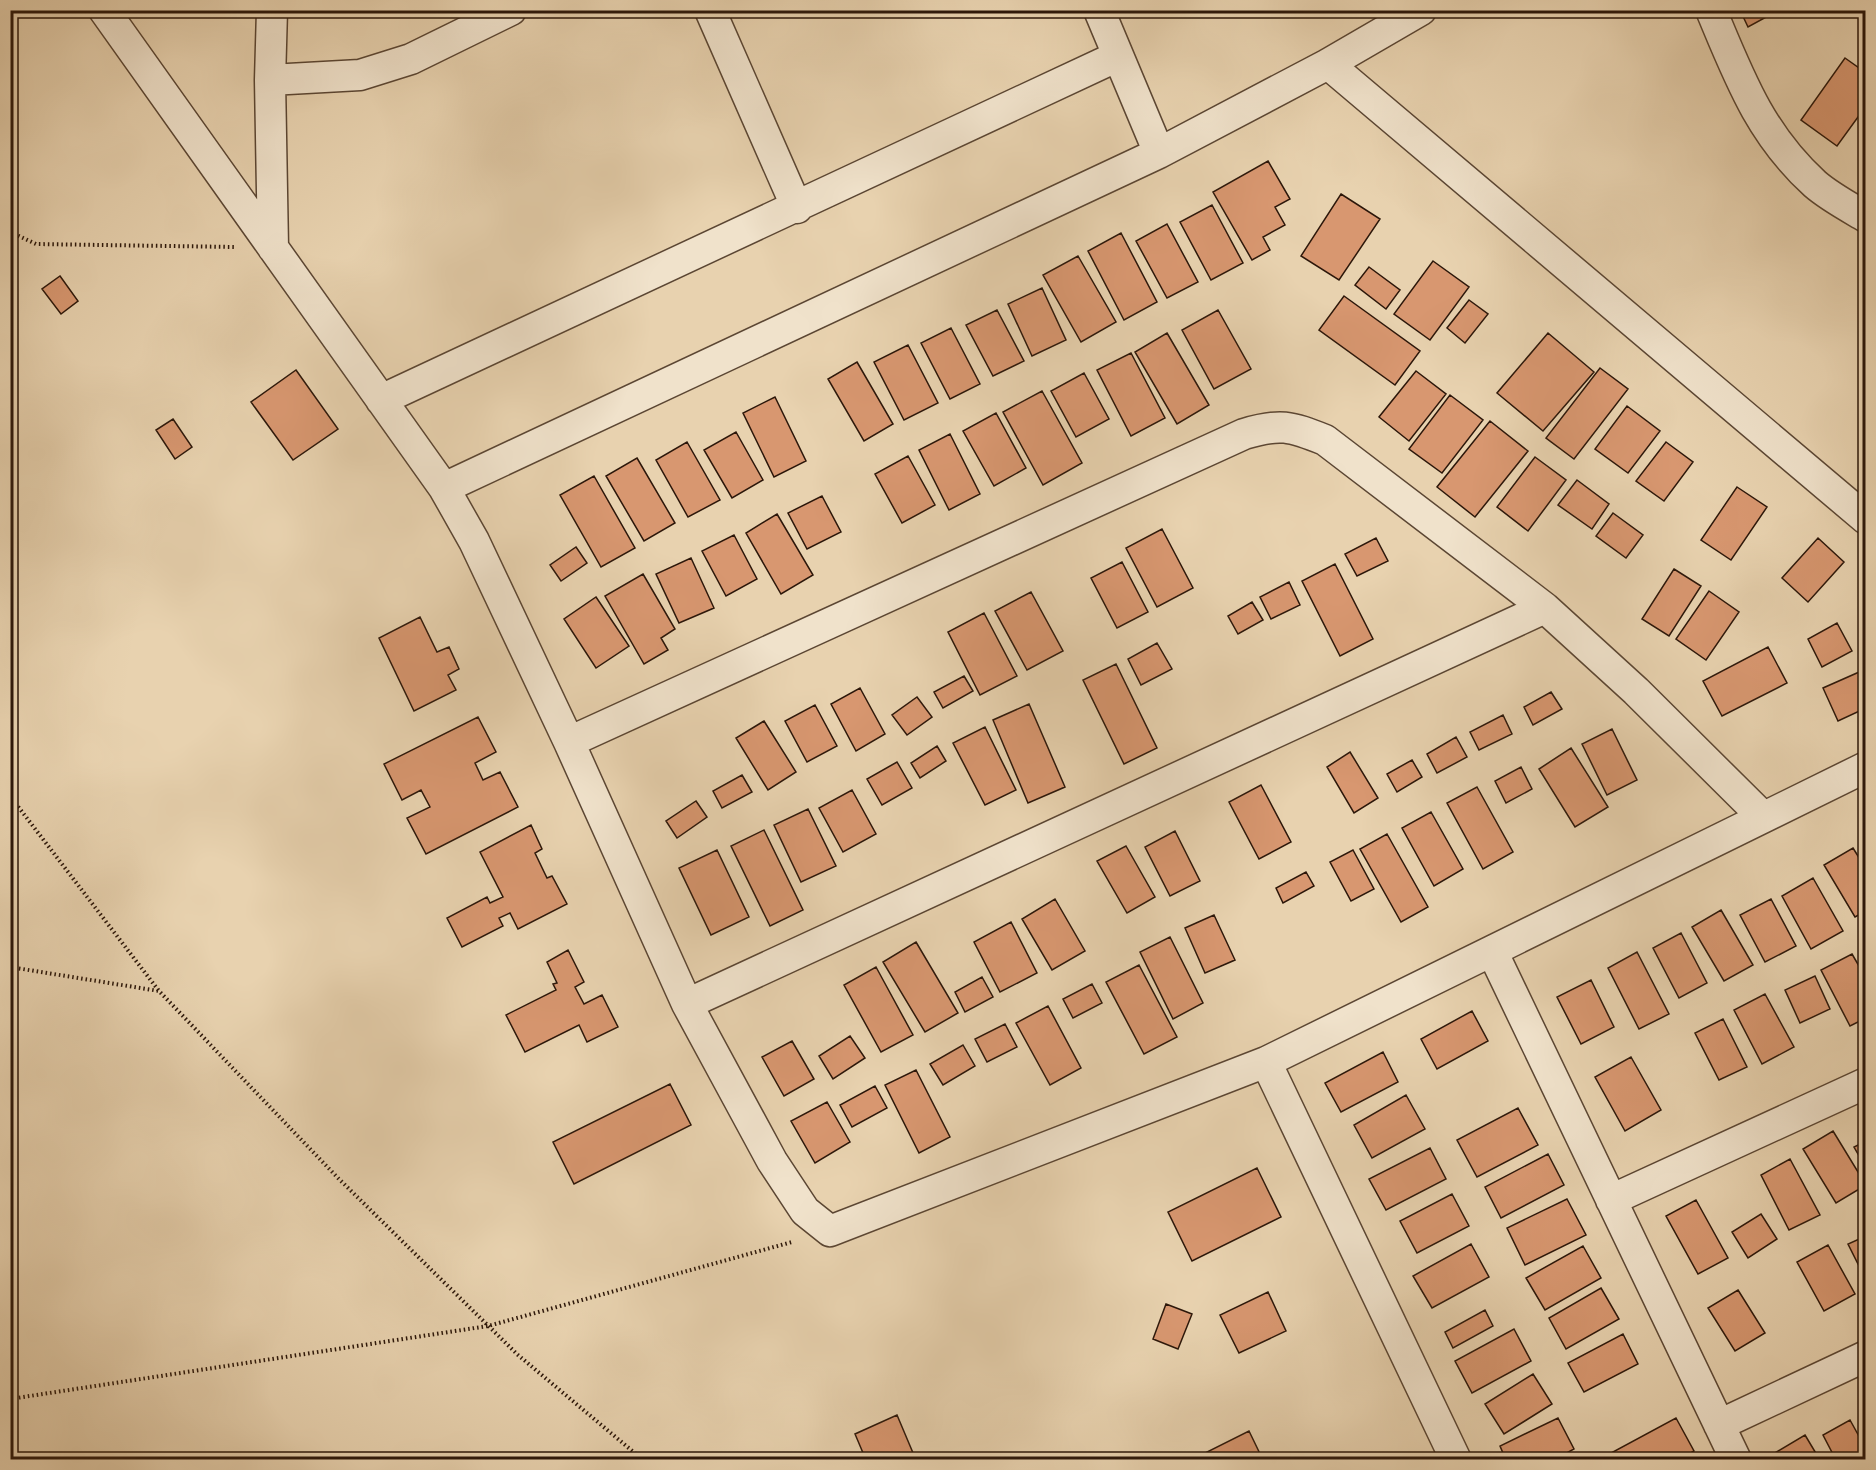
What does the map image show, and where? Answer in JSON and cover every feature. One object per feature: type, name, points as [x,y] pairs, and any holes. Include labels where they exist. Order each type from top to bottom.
[{"type":"street","points":[[104,10],[444,488],[474,541],[569,742],[687,1004],[772,1161],[805,1211],[830,1231],[1266,1062],[1762,816],[1866,767]]},
{"type":"street","points":[[272,10],[270,80],[273,248]]},
{"type":"street","points":[[270,80],[360,75],[411,59],[511,10]]},
{"type":"street","points":[[710,10],[797,208]]},
{"type":"street","points":[[1099,10],[1159,153]]},
{"type":"street","points":[[444,488],[1159,153],[1328,64],[1421,10]]},
{"type":"street","points":[[1711,10],[1749,100],[1780,148],[1817,185],[1866,217]]},
{"type":"street","points":[[381,400],[797,208],[1118,56]]},
{"type":"street","points":[[1328,64],[1866,519]]},
{"type":"street","points":[[569,742],[1244,434],[1266,427],[1293,427],[1325,440],[1545,608],[1636,691],[1762,816]]},
{"type":"street","points":[[687,1004],[1545,608]]},
{"type":"street","points":[[1492,951],[1736,1460]]},
{"type":"street","points":[[1266,1062],[1456,1460]]},
{"type":"street","points":[[1611,1200],[1866,1083]]},
{"type":"street","points":[[1719,1425],[1866,1356]]},
{"type":"path","points":[[10,232],[36,244],[273,248]]},
{"type":"path","points":[[10,796],[159,991],[339,1179],[488,1326],[518,1355],[642,1460]]},
{"type":"path","points":[[10,968],[159,991]]},
{"type":"path","points":[[10,1399],[488,1326],[830,1231]]},
{"type":"building","points":[[1740,10],[1779,10],[1748,27]]},
{"type":"building","points":[[1858,10],[1866,10],[1866,25]]},
{"type":"building","points":[[1845,58],[1866,73],[1866,106],[1837,146],[1801,120]]},
{"type":"building","points":[[1268,161],[1290,199],[1275,207],[1285,225],[1263,237],[1270,250],[1252,260],[1213,192]]},
{"type":"building","points":[[1341,194],[1380,219],[1339,280],[1301,256]]},
{"type":"building","points":[[1212,205],[1243,263],[1211,280],[1180,222]]},
{"type":"building","points":[[1167,224],[1198,282],[1167,298],[1136,241]]},
{"type":"building","points":[[1121,233],[1157,302],[1124,320],[1088,251]]},
{"type":"building","points":[[1078,256],[1116,322],[1081,342],[1043,275]]},
{"type":"building","points":[[1433,261],[1469,287],[1430,340],[1394,314]]},
{"type":"building","points":[[1369,267],[1400,290],[1386,309],[1355,285]]},
{"type":"building","points":[[60,276],[78,301],[61,314],[42,289]]},
{"type":"building","points":[[1042,288],[1066,340],[1032,356],[1008,304]]},
{"type":"building","points":[[1344,296],[1420,351],[1395,385],[1319,330]]},
{"type":"building","points":[[1469,300],[1488,314],[1465,343],[1447,328]]},
{"type":"building","points":[[997,310],[1024,361],[993,376],[966,325]]},
{"type":"building","points":[[1218,310],[1251,369],[1214,389],[1182,330]]},
{"type":"building","points":[[951,328],[980,384],[950,399],[921,343]]},
{"type":"building","points":[[1167,333],[1209,405],[1177,424],[1135,352]]},
{"type":"building","points":[[1548,333],[1594,372],[1543,431],[1497,393]]},
{"type":"building","points":[[908,345],[938,403],[904,420],[874,362]]},
{"type":"building","points":[[1131,353],[1165,418],[1131,436],[1097,370]]},
{"type":"building","points":[[857,362],[893,424],[864,441],[828,379]]},
{"type":"building","points":[[1600,368],[1628,389],[1574,459],[1546,438]]},
{"type":"building","points":[[296,370],[338,429],[293,460],[251,402]]},
{"type":"building","points":[[1416,371],[1446,394],[1409,441],[1379,417]]},
{"type":"building","points":[[1084,373],[1109,419],[1076,437],[1051,391]]},
{"type":"building","points":[[1042,391],[1082,463],[1043,485],[1003,412]]},
{"type":"building","points":[[1450,395],[1483,420],[1442,473],[1409,449]]},
{"type":"building","points":[[775,397],[806,461],[774,477],[743,413]]},
{"type":"building","points":[[1627,406],[1660,431],[1628,473],[1595,449]]},
{"type":"building","points":[[996,413],[1026,468],[994,486],[963,431]]},
{"type":"building","points":[[173,419],[192,447],[175,459],[156,430]]},
{"type":"building","points":[[1490,421],[1528,451],[1475,517],[1437,487]]},
{"type":"building","points":[[736,432],[763,480],[732,498],[704,450]]},
{"type":"building","points":[[950,434],[980,494],[949,510],[919,450]]},
{"type":"building","points":[[687,442],[720,500],[688,517],[656,460]]},
{"type":"building","points":[[1666,442],[1693,462],[1664,501],[1636,481]]},
{"type":"building","points":[[908,456],[935,505],[902,523],[875,474]]},
{"type":"building","points":[[1535,457],[1566,480],[1528,531],[1497,507]]},
{"type":"building","points":[[637,458],[675,523],[644,541],[606,476]]},
{"type":"building","points":[[594,476],[635,548],[601,567],[560,495]]},
{"type":"building","points":[[1577,480],[1609,504],[1592,529],[1558,505]]},
{"type":"building","points":[[1737,487],[1767,507],[1731,560],[1701,540]]},
{"type":"building","points":[[822,496],[841,532],[807,549],[788,513]]},
{"type":"building","points":[[1613,513],[1643,535],[1626,558],[1596,536]]},
{"type":"building","points":[[777,514],[813,575],[781,594],[746,533]]},
{"type":"building","points":[[1162,529],[1193,588],[1157,607],[1126,548]]},
{"type":"building","points":[[734,535],[757,579],[726,596],[702,551]]},
{"type":"building","points":[[1376,538],[1388,561],[1357,576],[1345,554]]},
{"type":"building","points":[[1818,538],[1844,562],[1808,602],[1782,578]]},
{"type":"building","points":[[576,547],[587,563],[561,581],[550,565]]},
{"type":"building","points":[[691,558],[714,608],[679,623],[656,574]]},
{"type":"building","points":[[1122,562],[1148,612],[1117,628],[1091,578]]},
{"type":"building","points":[[1335,564],[1373,639],[1340,656],[1302,581]]},
{"type":"building","points":[[1674,569],[1701,586],[1669,636],[1642,619]]},
{"type":"building","points":[[643,574],[675,629],[661,638],[668,650],[644,664],[605,596]]},
{"type":"building","points":[[1289,582],[1300,605],[1271,619],[1260,597]]},
{"type":"building","points":[[1709,591],[1739,612],[1706,660],[1676,639]]},
{"type":"building","points":[[1031,592],[1063,651],[1027,670],[995,611]]},
{"type":"building","points":[[596,597],[629,646],[596,668],[564,619]]},
{"type":"building","points":[[1252,602],[1263,620],[1238,634],[1228,616]]},
{"type":"building","points":[[984,613],[1017,676],[980,695],[948,632]]},
{"type":"building","points":[[420,617],[437,652],[449,647],[459,669],[448,675],[456,690],[414,711],[379,638]]},
{"type":"building","points":[[1837,623],[1852,651],[1822,667],[1808,639]]},
{"type":"building","points":[[1157,643],[1172,669],[1141,685],[1128,659]]},
{"type":"building","points":[[1768,647],[1787,683],[1722,716],[1703,681]]},
{"type":"building","points":[[1116,664],[1157,748],[1124,764],[1083,680]]},
{"type":"building","points":[[1866,669],[1866,708],[1838,721],[1823,688]]},
{"type":"building","points":[[964,676],[973,691],[943,708],[934,692]]},
{"type":"building","points":[[860,688],[885,734],[856,751],[831,704]]},
{"type":"building","points":[[1551,692],[1562,709],[1533,725],[1524,707]]},
{"type":"building","points":[[917,697],[932,717],[907,735],[892,715]]},
{"type":"building","points":[[1029,704],[1065,787],[1028,803],[993,720]]},
{"type":"building","points":[[815,705],[837,746],[807,762],[785,721]]},
{"type":"building","points":[[1503,715],[1512,734],[1479,750],[1470,732]]},
{"type":"building","points":[[478,717],[496,752],[475,763],[483,780],[500,772],[518,807],[426,854],[407,818],[430,807],[421,790],[402,800],[384,764]]},
{"type":"building","points":[[764,721],[796,772],[768,790],[736,738]]},
{"type":"building","points":[[985,727],[1016,790],[985,805],[953,743]]},
{"type":"building","points":[[1612,729],[1637,780],[1607,795],[1582,744]]},
{"type":"building","points":[[1456,737],[1467,757],[1437,773],[1427,754]]},
{"type":"building","points":[[937,746],[946,761],[920,778],[911,763]]},
{"type":"building","points":[[1571,748],[1608,807],[1575,827],[1539,769]]},
{"type":"building","points":[[1350,752],[1378,798],[1354,813],[1327,767]]},
{"type":"building","points":[[1412,760],[1422,777],[1397,792],[1387,774]]},
{"type":"building","points":[[897,762],[912,788],[882,805],[867,779]]},
{"type":"building","points":[[1521,767],[1532,789],[1506,803],[1495,781]]},
{"type":"building","points":[[742,775],[752,792],[722,808],[713,791]]},
{"type":"building","points":[[1261,785],[1291,842],[1259,859],[1229,802]]},
{"type":"building","points":[[1477,787],[1513,852],[1483,869],[1447,803]]},
{"type":"building","points":[[852,790],[876,834],[843,852],[819,808]]},
{"type":"building","points":[[696,801],[707,817],[677,838],[666,821]]},
{"type":"building","points":[[808,809],[836,866],[801,882],[774,825]]},
{"type":"building","points":[[1431,812],[1463,869],[1434,886],[1402,828]]},
{"type":"building","points":[[531,825],[542,849],[535,853],[547,878],[552,876],[567,904],[518,929],[510,913],[499,918],[503,926],[462,947],[447,918],[487,897],[490,903],[503,897],[480,852]]},
{"type":"building","points":[[764,830],[803,910],[770,926],[731,846]]},
{"type":"building","points":[[1175,831],[1200,881],[1170,896],[1145,847]]},
{"type":"building","points":[[1387,834],[1428,907],[1401,922],[1360,849]]},
{"type":"building","points":[[1126,846],[1155,897],[1127,913],[1097,861]]},
{"type":"building","points":[[1853,848],[1866,869],[1866,911],[1855,917],[1824,865]]},
{"type":"building","points":[[717,850],[749,917],[711,935],[679,868]]},
{"type":"building","points":[[1353,850],[1374,889],[1351,901],[1330,862]]},
{"type":"building","points":[[1306,872],[1314,886],[1283,903],[1276,888]]},
{"type":"building","points":[[1813,878],[1843,931],[1811,949],[1782,896]]},
{"type":"building","points":[[1055,899],[1085,951],[1052,970],[1022,919]]},
{"type":"building","points":[[1771,899],[1796,946],[1765,962],[1740,915]]},
{"type":"building","points":[[1721,910],[1753,965],[1724,981],[1692,927]]},
{"type":"building","points":[[1214,915],[1235,960],[1205,973],[1185,928]]},
{"type":"building","points":[[1011,922],[1037,973],[1000,992],[974,942]]},
{"type":"building","points":[[1681,933],[1707,983],[1679,998],[1653,948]]},
{"type":"building","points":[[1170,937],[1203,1003],[1173,1019],[1140,952]]},
{"type":"building","points":[[916,942],[958,1013],[925,1032],[883,962]]},
{"type":"building","points":[[568,950],[584,982],[575,987],[584,1004],[602,995],[618,1027],[587,1042],[579,1025],[525,1052],[506,1015],[556,990],[553,984],[557,983],[547,962]]},
{"type":"building","points":[[1637,952],[1669,1014],[1639,1029],[1608,968]]},
{"type":"building","points":[[1852,954],[1866,978],[1866,1018],[1850,1026],[1821,970]]},
{"type":"building","points":[[1139,965],[1177,1037],[1144,1054],[1106,982]]},
{"type":"building","points":[[876,967],[913,1035],[881,1052],[844,985]]},
{"type":"building","points":[[1815,976],[1830,1009],[1800,1023],[1785,990]]},
{"type":"building","points":[[982,977],[993,997],[965,1012],[955,992]]},
{"type":"building","points":[[1591,980],[1614,1027],[1581,1044],[1557,997]]},
{"type":"building","points":[[1092,984],[1102,1003],[1073,1018],[1063,999]]},
{"type":"building","points":[[1765,994],[1794,1047],[1762,1064],[1734,1010]]},
{"type":"building","points":[[1048,1006],[1081,1068],[1050,1085],[1016,1023]]},
{"type":"building","points":[[1472,1011],[1488,1041],[1437,1069],[1421,1039]]},
{"type":"building","points":[[1723,1019],[1747,1067],[1719,1080],[1695,1033]]},
{"type":"building","points":[[1005,1024],[1017,1047],[987,1062],[975,1039]]},
{"type":"building","points":[[850,1036],[865,1058],[833,1079],[819,1056]]},
{"type":"building","points":[[792,1041],[814,1079],[784,1096],[762,1057]]},
{"type":"building","points":[[963,1045],[975,1066],[943,1085],[930,1064]]},
{"type":"building","points":[[1383,1052],[1398,1082],[1341,1112],[1325,1083]]},
{"type":"building","points":[[1631,1057],[1661,1110],[1625,1131],[1595,1077]]},
{"type":"building","points":[[916,1070],[950,1137],[919,1153],[885,1085]]},
{"type":"building","points":[[670,1084],[691,1125],[574,1184],[553,1142]]},
{"type":"building","points":[[875,1086],[887,1108],[852,1127],[840,1105]]},
{"type":"building","points":[[1406,1095],[1425,1129],[1372,1158],[1354,1125]]},
{"type":"building","points":[[827,1102],[850,1142],[815,1163],[791,1121]]},
{"type":"building","points":[[1518,1108],[1538,1145],[1477,1177],[1457,1140]]},
{"type":"building","points":[[1833,1131],[1866,1185],[1836,1203],[1803,1149]]},
{"type":"building","points":[[1866,1141],[1866,1168],[1854,1147]]},
{"type":"building","points":[[1430,1148],[1446,1179],[1386,1210],[1369,1179]]},
{"type":"building","points":[[1548,1154],[1564,1185],[1501,1218],[1485,1187]]},
{"type":"building","points":[[1790,1159],[1820,1215],[1789,1230],[1761,1175]]},
{"type":"building","points":[[1257,1168],[1281,1217],[1192,1261],[1168,1212]]},
{"type":"building","points":[[1452,1194],[1469,1226],[1417,1253],[1400,1221]]},
{"type":"building","points":[[1567,1199],[1586,1235],[1525,1265],[1507,1228]]},
{"type":"building","points":[[1696,1200],[1728,1258],[1698,1274],[1666,1216]]},
{"type":"building","points":[[1761,1214],[1777,1239],[1748,1258],[1732,1232]]},
{"type":"building","points":[[1866,1236],[1866,1280],[1848,1244]]},
{"type":"building","points":[[1471,1244],[1489,1277],[1432,1308],[1413,1276]]},
{"type":"building","points":[[1828,1245],[1855,1294],[1824,1311],[1797,1262]]},
{"type":"building","points":[[1583,1246],[1601,1278],[1545,1310],[1526,1278]]},
{"type":"building","points":[[1601,1288],[1619,1319],[1566,1349],[1549,1318]]},
{"type":"building","points":[[1738,1290],[1765,1333],[1735,1351],[1708,1308]]},
{"type":"building","points":[[1268,1292],[1286,1331],[1239,1353],[1220,1315]]},
{"type":"building","points":[[1166,1304],[1192,1314],[1178,1349],[1153,1339]]},
{"type":"building","points":[[1485,1310],[1493,1326],[1453,1348],[1445,1332]]},
{"type":"building","points":[[1514,1329],[1531,1361],[1472,1393],[1455,1361]]},
{"type":"building","points":[[1623,1334],[1638,1364],[1584,1392],[1568,1363]]},
{"type":"building","points":[[1533,1374],[1552,1404],[1504,1434],[1485,1404]]},
{"type":"building","points":[[897,1415],[916,1460],[866,1460],[855,1434]]},
{"type":"building","points":[[1558,1418],[1574,1449],[1554,1460],[1506,1460],[1500,1446]]},
{"type":"building","points":[[1676,1418],[1694,1451],[1678,1460],[1615,1460],[1611,1453]]},
{"type":"building","points":[[1850,1420],[1866,1449],[1866,1460],[1836,1460],[1823,1435]]},
{"type":"building","points":[[1249,1431],[1263,1460],[1204,1460],[1201,1455]]},
{"type":"building","points":[[1805,1435],[1820,1460],[1776,1460],[1773,1454]]}]
